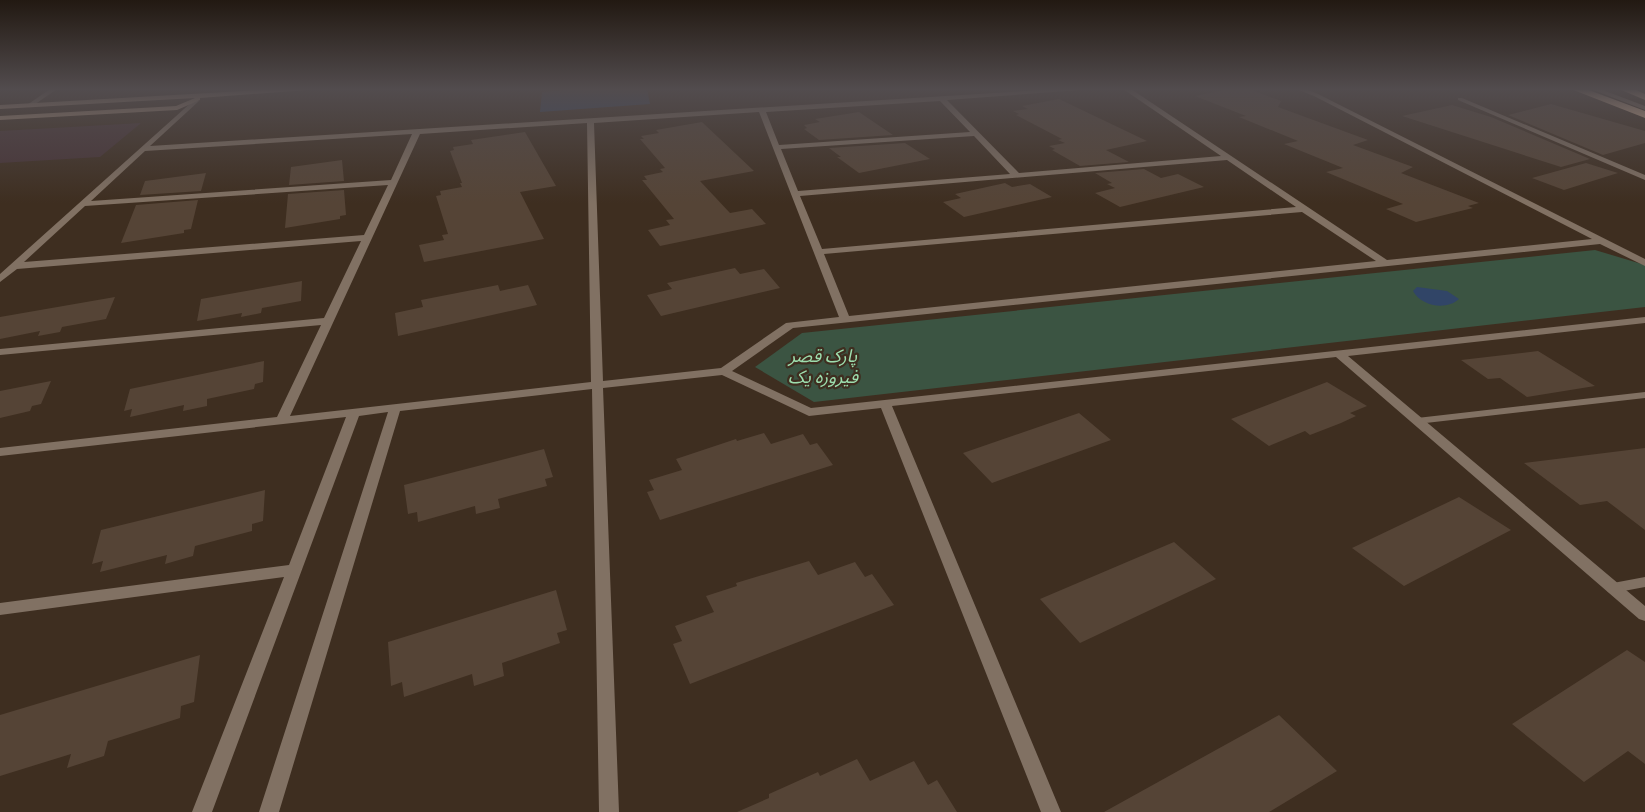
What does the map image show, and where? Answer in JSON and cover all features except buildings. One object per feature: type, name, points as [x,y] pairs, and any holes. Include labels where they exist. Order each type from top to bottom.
[{"type":"street","points":[[0,279],[167,127]]},
{"type":"street","points":[[143,149],[497,127]]},
{"type":"street","points":[[590,127],[609,812]]},
{"type":"street","points":[[769,127],[844,319]]},
{"type":"street","points":[[969,127],[1017,176]]},
{"type":"street","points":[[1182,127],[1383,262]]},
{"type":"street","points":[[1378,127],[1645,262]]},
{"type":"street","points":[[1526,127],[1645,177]]},
{"type":"street","points":[[281,421],[417,132]]},
{"type":"street","points":[[777,147],[976,134]]},
{"type":"street","points":[[795,194],[1228,158]]},
{"type":"street","points":[[82,204],[393,182]]},
{"type":"street","points":[[818,252],[1303,209]]},
{"type":"street","points":[[14,266],[366,238]]},
{"type":"street","points":[[0,452],[724,371],[790,325],[1601,241]]},
{"type":"street","points":[[724,371],[809,412],[1645,320]]},
{"type":"street","points":[[0,352],[327,321]]},
{"type":"street","points":[[1338,354],[1645,615]]},
{"type":"street","points":[[885,403],[1052,812]]},
{"type":"street","points":[[268,812],[395,408]]},
{"type":"street","points":[[202,812],[354,413]]},
{"type":"street","points":[[0,609],[294,570]]},
{"type":"lane","points":[[1417,421],[1645,395]]},
{"type":"lane","points":[[1613,588],[1645,582]]},
{"type":"shaded area","points":[[72,127],[136,127],[100,157],[0,163],[0,131]]},
{"type":"green space","name":"پارک قصر فیروزه یک","points":[[1595,250],[1645,265],[1645,307],[814,402],[755,367],[802,333]]},
{"type":"water","points":[[1417,287],[1447,291],[1459,299],[1447,305],[1434,305],[1417,296],[1413,291]]}]
